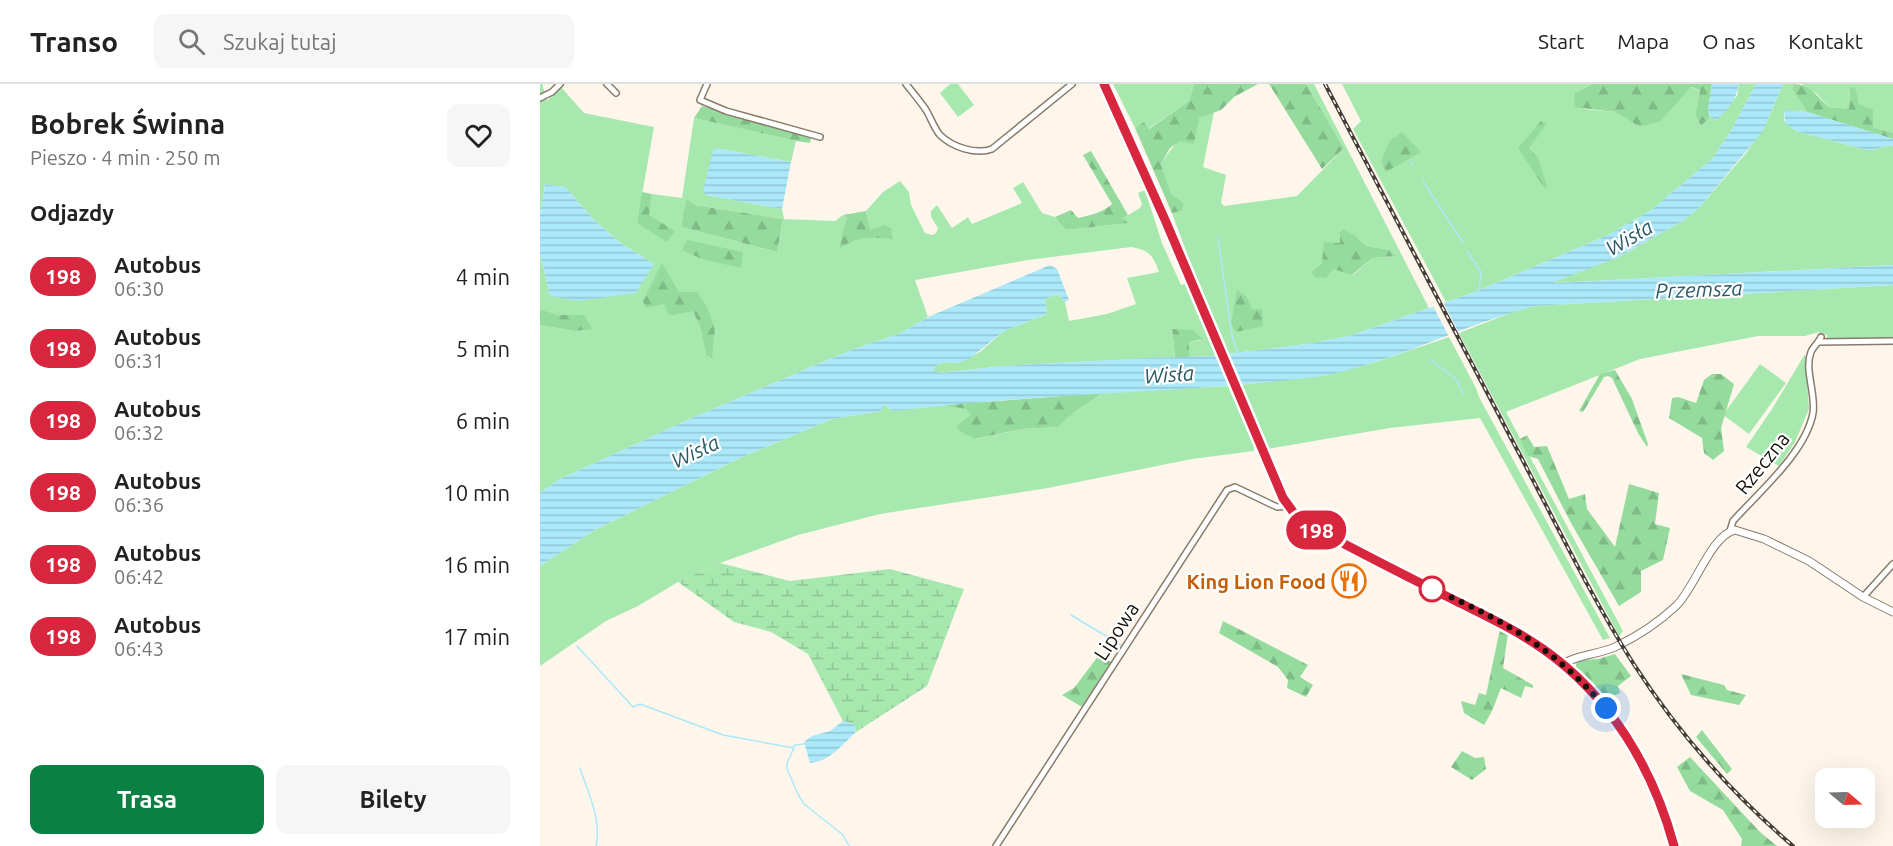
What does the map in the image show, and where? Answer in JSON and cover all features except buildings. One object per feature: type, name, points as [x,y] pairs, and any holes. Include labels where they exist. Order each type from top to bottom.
[{"type":"street","points":[[540,98],[552,92],[560,84]]},
{"type":"street","points":[[607,84],[616,93]]},
{"type":"street","points":[[707,84],[700,100],[726,111],[820,137]]},
{"type":"street","points":[[906,84],[926,109],[939,133],[945,139],[952,144],[978,151],[992,148],[1072,84]]},
{"type":"street","points":[[1104,84],[1283,498],[1294,513],[1314,528],[1506,626],[1563,665],[1606,708],[1626,735],[1653,785],[1674,846]]},
{"type":"street","name":"Rzeczna","points":[[1730,531],[1733,521],[1780,470],[1807,430],[1813,414],[1814,400],[1809,360],[1811,351],[1820,340],[1893,341]]},
{"type":"street","name":"Lipowa","points":[[996,846],[1227,490],[1235,487],[1277,507],[1289,506]]},
{"type":"street","points":[[1563,665],[1568,659],[1597,654],[1615,647],[1677,605],[1691,587],[1716,545],[1730,531],[1742,531],[1764,539],[1809,561],[1863,597],[1893,612]]},
{"type":"street","points":[[1863,597],[1893,564]]},
{"type":"green space","points":[[540,84],[542,84],[547,101],[561,87],[584,113],[654,127],[637,223],[648,215],[652,194],[682,198],[694,118],[796,141],[791,162],[715,148],[706,195],[782,209],[784,219],[835,221],[843,215],[847,218],[843,230],[855,239],[873,236],[892,240],[870,231],[866,211],[883,192],[900,181],[909,192],[911,205],[925,233],[932,235],[938,228],[931,217],[931,211],[937,205],[952,228],[968,217],[972,224],[1022,203],[1013,188],[1023,182],[1042,213],[1055,217],[1066,230],[1128,223],[1123,218],[1140,208],[1142,204],[1138,193],[1145,190],[1162,243],[1181,285],[1186,283],[1216,356],[1189,357],[1189,342],[1202,340],[1172,329],[1175,357],[1003,366],[940,373],[933,371],[935,366],[944,362],[958,363],[980,352],[1004,331],[1047,314],[1045,299],[1058,294],[1065,302],[1069,321],[1107,314],[1136,304],[1127,278],[1159,272],[1150,254],[1137,248],[1028,260],[915,280],[928,317],[899,334],[851,350],[692,418],[560,479],[540,493],[540,325],[574,331],[584,315],[559,315],[540,309],[540,254],[550,295],[654,264],[622,244],[595,221],[565,187],[545,184],[540,214]],"holes":[[[686,200],[695,205],[783,219],[777,252],[681,227]],[[672,281],[679,292],[715,328],[706,355],[700,327],[693,310],[669,316],[665,304]]]},
{"type":"green space","points":[[950,84],[958,84],[974,105],[958,117],[940,93]]},
{"type":"green space","points":[[1113,84],[1194,84],[1189,101],[1148,129],[1144,122],[1135,128]]},
{"type":"green space","points":[[1194,84],[1258,84],[1234,97],[1221,110],[1199,118],[1194,144],[1180,141],[1170,148],[1161,164],[1171,194],[1183,203],[1182,211],[1172,213],[1135,128],[1144,122],[1149,129],[1189,101]]},
{"type":"green space","points":[[1269,84],[1306,84],[1344,148],[1322,169]]},
{"type":"green space","points":[[1306,84],[1314,84],[1429,308],[1349,336],[1227,354],[1172,213],[1182,211],[1171,195],[1161,164],[1192,125],[1201,117],[1214,112],[1203,167],[1226,175],[1221,203],[1224,206],[1297,196],[1344,148]],"holes":[[[1357,237],[1366,246],[1390,250],[1394,256],[1372,258],[1353,275],[1332,268],[1311,272],[1341,243]]]},
{"type":"green space","points":[[1342,84],[1592,84],[1575,93],[1584,109],[1615,112],[1640,127],[1660,122],[1690,87],[1700,90],[1695,115],[1701,126],[1710,117],[1716,120],[1737,96],[1739,84],[1756,84],[1732,129],[1713,158],[1650,211],[1606,236],[1475,292],[1446,302],[1353,129],[1361,121]]},
{"type":"green space","points":[[1592,84],[1712,84],[1708,110],[1710,117],[1701,126],[1695,115],[1700,90],[1691,87],[1660,122],[1640,127],[1615,112],[1574,107],[1575,93]]},
{"type":"green space","points":[[1783,84],[1793,84],[1792,89],[1807,112],[1784,110],[1784,121],[1796,131],[1867,150],[1893,146],[1893,265],[1557,283],[1553,281],[1617,258],[1681,222],[1698,209],[1747,152],[1769,117]]},
{"type":"green space","points":[[1793,84],[1809,88],[1829,107],[1849,109],[1850,88],[1855,87],[1859,104],[1873,110],[1873,127],[1893,133],[1893,139],[1807,112],[1792,89]]},
{"type":"green space","points":[[1801,84],[1893,84],[1893,133],[1873,127],[1850,88],[1849,109],[1829,107],[1816,93]]},
{"type":"green space","points":[[702,106],[811,138],[810,143],[694,118]]},
{"type":"green space","points":[[1541,121],[1547,123],[1529,148],[1538,158],[1547,186],[1545,189],[1518,148]]},
{"type":"green space","points":[[1402,132],[1421,152],[1386,172],[1381,161],[1390,141]]},
{"type":"green space","points":[[1091,151],[1128,215],[1123,218],[1129,223],[1066,230],[1055,217],[1071,210],[1078,218],[1092,215],[1112,204],[1083,155]]},
{"type":"green space","points":[[642,192],[652,194],[649,215],[675,231],[667,242],[637,223]]},
{"type":"green space","points":[[686,199],[695,205],[783,219],[777,252],[681,227]]},
{"type":"green space","points":[[866,211],[870,230],[885,225],[891,229],[893,240],[865,238],[840,248],[847,218],[843,215]]},
{"type":"green space","points":[[1343,229],[1357,237],[1366,246],[1390,250],[1395,256],[1372,258],[1352,275],[1333,269],[1326,278],[1315,277],[1311,272],[1322,263],[1324,242],[1340,243],[1340,232]]},
{"type":"green space","points":[[687,240],[743,252],[741,268],[702,259],[682,250]]},
{"type":"green space","points":[[662,263],[679,292],[697,292],[707,307],[715,328],[712,358],[706,355],[700,327],[693,311],[669,316],[664,304],[646,308],[643,301]]},
{"type":"green space","points":[[1893,285],[1893,339],[1827,341],[1827,335],[1819,332],[1805,336],[1758,336],[1640,359],[1506,412],[1623,631],[1619,636],[1459,333],[1518,310],[1535,306]]},
{"type":"green space","points":[[1237,290],[1246,296],[1252,309],[1262,309],[1263,326],[1236,332],[1231,324]]},
{"type":"green space","points":[[540,309],[559,315],[584,315],[592,329],[574,331],[540,325]]},
{"type":"green space","points":[[1172,329],[1193,330],[1203,339],[1189,342],[1189,357],[1175,357]]},
{"type":"green space","points":[[1449,337],[1479,397],[1610,638],[1603,640],[1480,418],[1390,428],[1267,449],[1240,385],[1327,375],[1376,362]]},
{"type":"green space","points":[[1805,354],[1809,409],[1795,442],[1779,466],[1746,447]]},
{"type":"green space","points":[[1760,364],[1786,383],[1749,434],[1723,415]]},
{"type":"green space","points":[[1615,370],[1632,399],[1648,444],[1647,447],[1612,378],[1604,377],[1583,412],[1579,411],[1600,374]]},
{"type":"green space","points":[[1712,374],[1721,374],[1734,384],[1721,428],[1724,451],[1713,460],[1704,453],[1702,438],[1669,418],[1672,398],[1678,397],[1696,403],[1704,380]]},
{"type":"green space","points":[[1229,386],[1254,451],[1192,459],[1048,488],[880,514],[798,535],[720,563],[678,582],[638,606],[606,621],[540,666],[540,566],[595,530],[740,458],[832,419],[881,411],[883,404],[893,411],[936,406],[959,407],[972,415],[976,439],[1022,429],[1058,427],[1076,411],[1103,393]]},
{"type":"green space","points":[[1103,393],[1076,411],[1058,427],[1022,429],[975,439],[961,432],[956,426],[971,415],[966,409],[943,405]]},
{"type":"green space","points":[[1527,435],[1534,447],[1547,446],[1569,499],[1585,494],[1587,509],[1615,547],[1629,484],[1659,493],[1655,524],[1670,528],[1663,560],[1641,571],[1641,592],[1619,606],[1571,523],[1538,459],[1528,456],[1520,439]]},
{"type":"green space","points":[[720,563],[790,581],[890,569],[964,589],[927,686],[856,732],[854,724],[843,721],[808,654],[771,632],[734,622],[678,582]]},
{"type":"green space","points":[[1223,621],[1308,665],[1300,677],[1313,685],[1306,697],[1287,688],[1288,680],[1278,667],[1219,633]]},
{"type":"green space","points":[[1500,629],[1508,634],[1503,668],[1533,685],[1533,688],[1525,686],[1521,698],[1501,688],[1484,725],[1464,713],[1461,701],[1475,705],[1479,693],[1486,695]]},
{"type":"green space","points":[[1615,654],[1631,676],[1618,686],[1620,693],[1605,699],[1576,668],[1576,664],[1579,660],[1598,659]]},
{"type":"green space","points":[[1099,655],[1111,662],[1082,707],[1062,695],[1074,688]]},
{"type":"green space","points":[[1681,674],[1724,685],[1727,690],[1746,695],[1739,705],[1691,695]]},
{"type":"green space","points":[[1702,730],[1732,769],[1727,774],[1696,737]]},
{"type":"green space","points":[[1462,751],[1475,758],[1484,757],[1486,769],[1472,780],[1451,767]]},
{"type":"green space","points":[[1690,757],[1760,832],[1777,846],[1741,846],[1742,839],[1723,810],[1690,791],[1677,767]]},
{"type":"water","points":[[1712,84],[1739,84],[1731,104],[1716,120],[1710,117],[1708,110]]},
{"type":"water","points":[[1756,84],[1783,84],[1763,131],[1698,209],[1681,222],[1617,258],[1554,282],[1893,265],[1893,285],[1535,306],[1483,322],[1381,360],[1310,378],[893,411],[884,404],[881,411],[832,419],[740,458],[595,530],[540,566],[540,493],[560,479],[692,418],[851,350],[899,334],[928,317],[1050,265],[1057,269],[1069,300],[1065,302],[1058,294],[1045,299],[1047,314],[1004,331],[969,359],[958,363],[944,362],[935,366],[934,371],[940,373],[1003,366],[1211,356],[1307,344],[1349,336],[1475,292],[1606,236],[1650,211],[1713,158],[1732,129]]},
{"type":"water","points":[[1784,110],[1807,112],[1893,139],[1893,146],[1867,150],[1796,131],[1785,123]]},
{"type":"water","points":[[715,148],[791,162],[782,209],[706,195],[703,191]]},
{"type":"water","points":[[545,184],[565,187],[595,221],[622,244],[654,264],[636,293],[578,301],[550,296],[540,254],[540,214]]},
{"type":"water","points":[[843,721],[854,724],[856,732],[829,756],[810,763],[804,742],[812,736],[830,731]]},
{"type":"pier","points":[[1442,300],[1460,335],[1450,339],[1432,304]]},
{"type":"waterway","points":[[1410,161],[1413,165]]},
{"type":"waterway","points":[[1423,181],[1463,243]]},
{"type":"waterway","points":[[1218,238],[1232,336],[1238,353]]},
{"type":"waterway","points":[[1467,251],[1481,272],[1479,291]]},
{"type":"waterway","points":[[1430,359],[1457,380],[1463,394]]},
{"type":"waterway","points":[[1071,615],[1121,645]]},
{"type":"waterway","points":[[577,646],[633,707],[640,704],[723,735],[794,748],[787,763],[787,769],[798,794],[804,804],[843,835],[849,846]]},
{"type":"waterway","points":[[792,748],[795,745],[804,744]]},
{"type":"waterway","points":[[580,768],[596,816],[596,846]]},
{"type":"railway","points":[[1325,84],[1585,581],[1633,663],[1668,713],[1706,760],[1748,805],[1793,846]]},
{"type":"bus line","name":"198","points":[[1104,84],[1166,222],[1270,471],[1283,498],[1294,513],[1314,528],[1506,626],[1563,665],[1606,708],[1626,735],[1653,785],[1674,846]]},
{"type":"place","name":"King Lion Food","points":[[1349,581]]},
{"type":"route","points":[[1432,589],[1506,626],[1544,650],[1563,665],[1606,708]]},
{"type":"water label","name":"Wisła","points":[[1629,237]]},
{"type":"water label","name":"Przemsza","points":[[1699,289]]},
{"type":"water label","name":"Wisła","points":[[1169,374]]},
{"type":"water label","name":"Wisła","points":[[695,451]]}]
